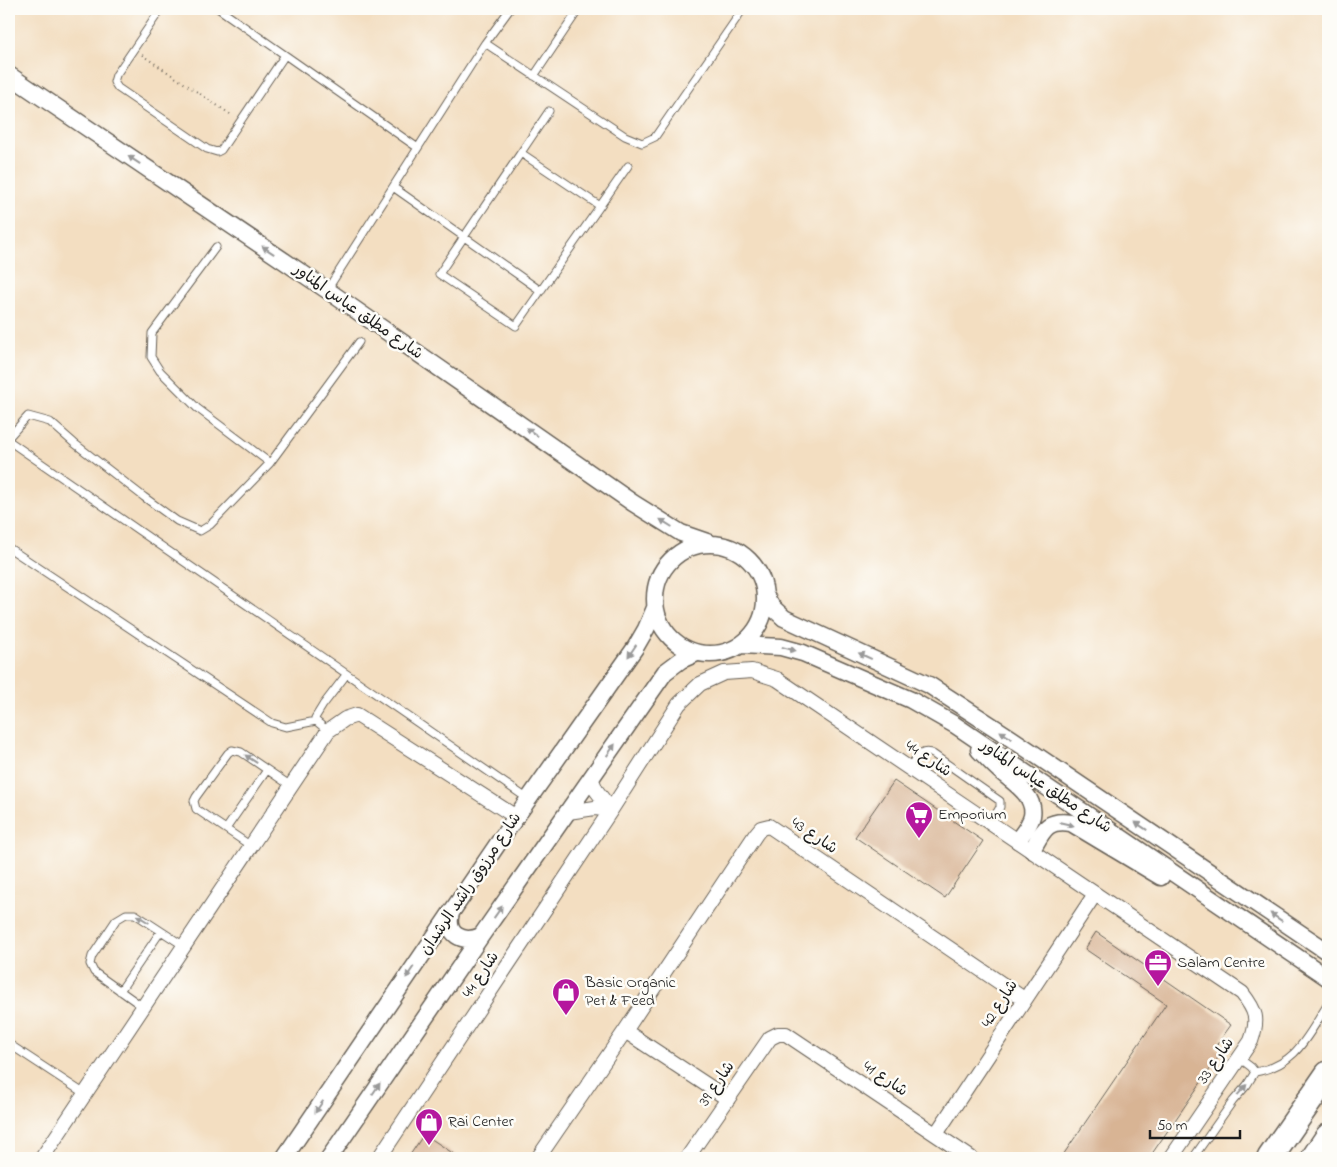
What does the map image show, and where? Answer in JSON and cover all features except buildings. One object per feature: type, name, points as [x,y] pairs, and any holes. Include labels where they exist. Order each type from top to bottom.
[{"type":"highway","points":[[1270,1158],[1328,1074]]},
{"type":"highway","points":[[1314,1158],[1328,1137]]},
{"type":"street","name":"شارع مطلق عباس المناور","points":[[9,75],[327,290],[633,503],[681,533],[710,543]]},
{"type":"street","points":[[710,543],[724,545],[736,550],[748,559],[756,569],[765,595],[764,610],[760,623],[752,636],[741,645],[727,652],[712,655],[682,648],[669,637],[660,624],[655,608],[654,592],[658,576],[667,562],[680,552],[694,545],[710,543]]},
{"type":"street","name":"شارع مطلق عباس المناور","points":[[765,595],[772,607],[784,618],[929,685],[1012,738],[1322,948]]},
{"type":"street","name":"شارع مرزوق راشد الرشدان","points":[[284,1158],[528,799],[635,648],[655,608]]},
{"type":"street","name":"شارع مطلق عباس المناور","points":[[741,645],[781,647],[803,653],[910,700],[955,725],[1328,978]]},
{"type":"street","points":[[329,1158],[665,672],[681,660],[697,653]]},
{"type":"street","name":"شارع 44","points":[[379,1158],[612,810],[679,704],[700,684],[724,673],[752,671],[778,678],[1242,993],[1251,1004]]},
{"type":"street","points":[[42,1158],[328,731],[345,719],[357,715],[516,817]]},
{"type":"street","points":[[955,725],[997,769],[1025,793],[1031,804],[1032,815],[1028,826],[1018,840]]},
{"type":"street","points":[[591,778],[599,796],[612,810]]},
{"type":"street","points":[[568,812],[595,808],[612,810]]},
{"type":"street","points":[[1032,850],[1048,826],[1059,821],[1071,823],[1167,881],[1212,900]]},
{"type":"street","name":"شارع 43","points":[[538,1158],[761,828],[769,826],[1024,999]]},
{"type":"street","name":"شارع 42","points":[[936,1134],[1095,894]]},
{"type":"street","points":[[451,913],[449,921],[451,929],[456,935],[464,939],[481,936]]},
{"type":"street","name":"شارع 33","points":[[1170,1158],[1251,1041],[1255,1029],[1256,1016],[1251,1004]]},
{"type":"street","points":[[625,1031],[728,1099]]},
{"type":"street","name":"شارع 41","points":[[778,1034],[786,1034],[971,1158]]},
{"type":"street","name":"شارع 39","points":[[687,1158],[770,1038],[778,1034]]},
{"type":"lane","points":[[160,9],[114,78],[115,86],[207,149],[217,152],[221,150],[285,55]]},
{"type":"lane","points":[[219,9],[418,148]]},
{"type":"lane","points":[[327,290],[485,43],[510,9]]},
{"type":"lane","points":[[534,76],[579,9]]},
{"type":"lane","points":[[485,43],[626,136],[642,142],[655,137],[743,9]]},
{"type":"lane","points":[[549,111],[439,274],[516,326],[628,166]]},
{"type":"lane","points":[[521,153],[600,206]]},
{"type":"lane","points":[[393,187],[541,291]]},
{"type":"lane","points":[[216,247],[152,333],[152,357],[160,371],[196,408],[270,463]]},
{"type":"lane","points":[[359,342],[270,463],[210,524],[200,531],[177,521],[50,422],[28,416],[9,439],[528,799]]},
{"type":"lane","points":[[9,548],[256,714],[272,723],[286,727],[316,722],[328,731]]},
{"type":"lane","points":[[316,722],[316,714],[346,674]]},
{"type":"lane","points":[[251,846],[196,809],[194,801],[196,797],[232,750],[241,752],[291,786]]},
{"type":"lane","points":[[909,767],[921,753],[927,751],[933,754],[1000,801],[1000,808],[991,822]]},
{"type":"lane","points":[[226,829],[268,770]]},
{"type":"lane","points":[[143,1008],[94,972],[90,964],[92,956],[116,920],[122,915],[135,914],[184,946]]},
{"type":"lane","points":[[120,991],[161,931]]},
{"type":"lane","points":[[1193,1158],[1233,1101],[1247,1085],[1254,1072],[1268,1069],[1288,1059],[1300,1047],[1328,1004]]},
{"type":"lane","points":[[9,1044],[85,1094]]},
{"type":"lane","points":[[1239,1058],[1251,1067],[1254,1072]]},
{"type":"path","points":[[134,49],[240,121]]},
{"type":"place","name":"Emporium","points":[[919,839]]},
{"type":"place","name":"Salam Centre","points":[[1158,987]]},
{"type":"place","name":"Basic Organic Pet & Feed","points":[[566,1016]]},
{"type":"place","name":"Rai Center","points":[[429,1146]]}]
